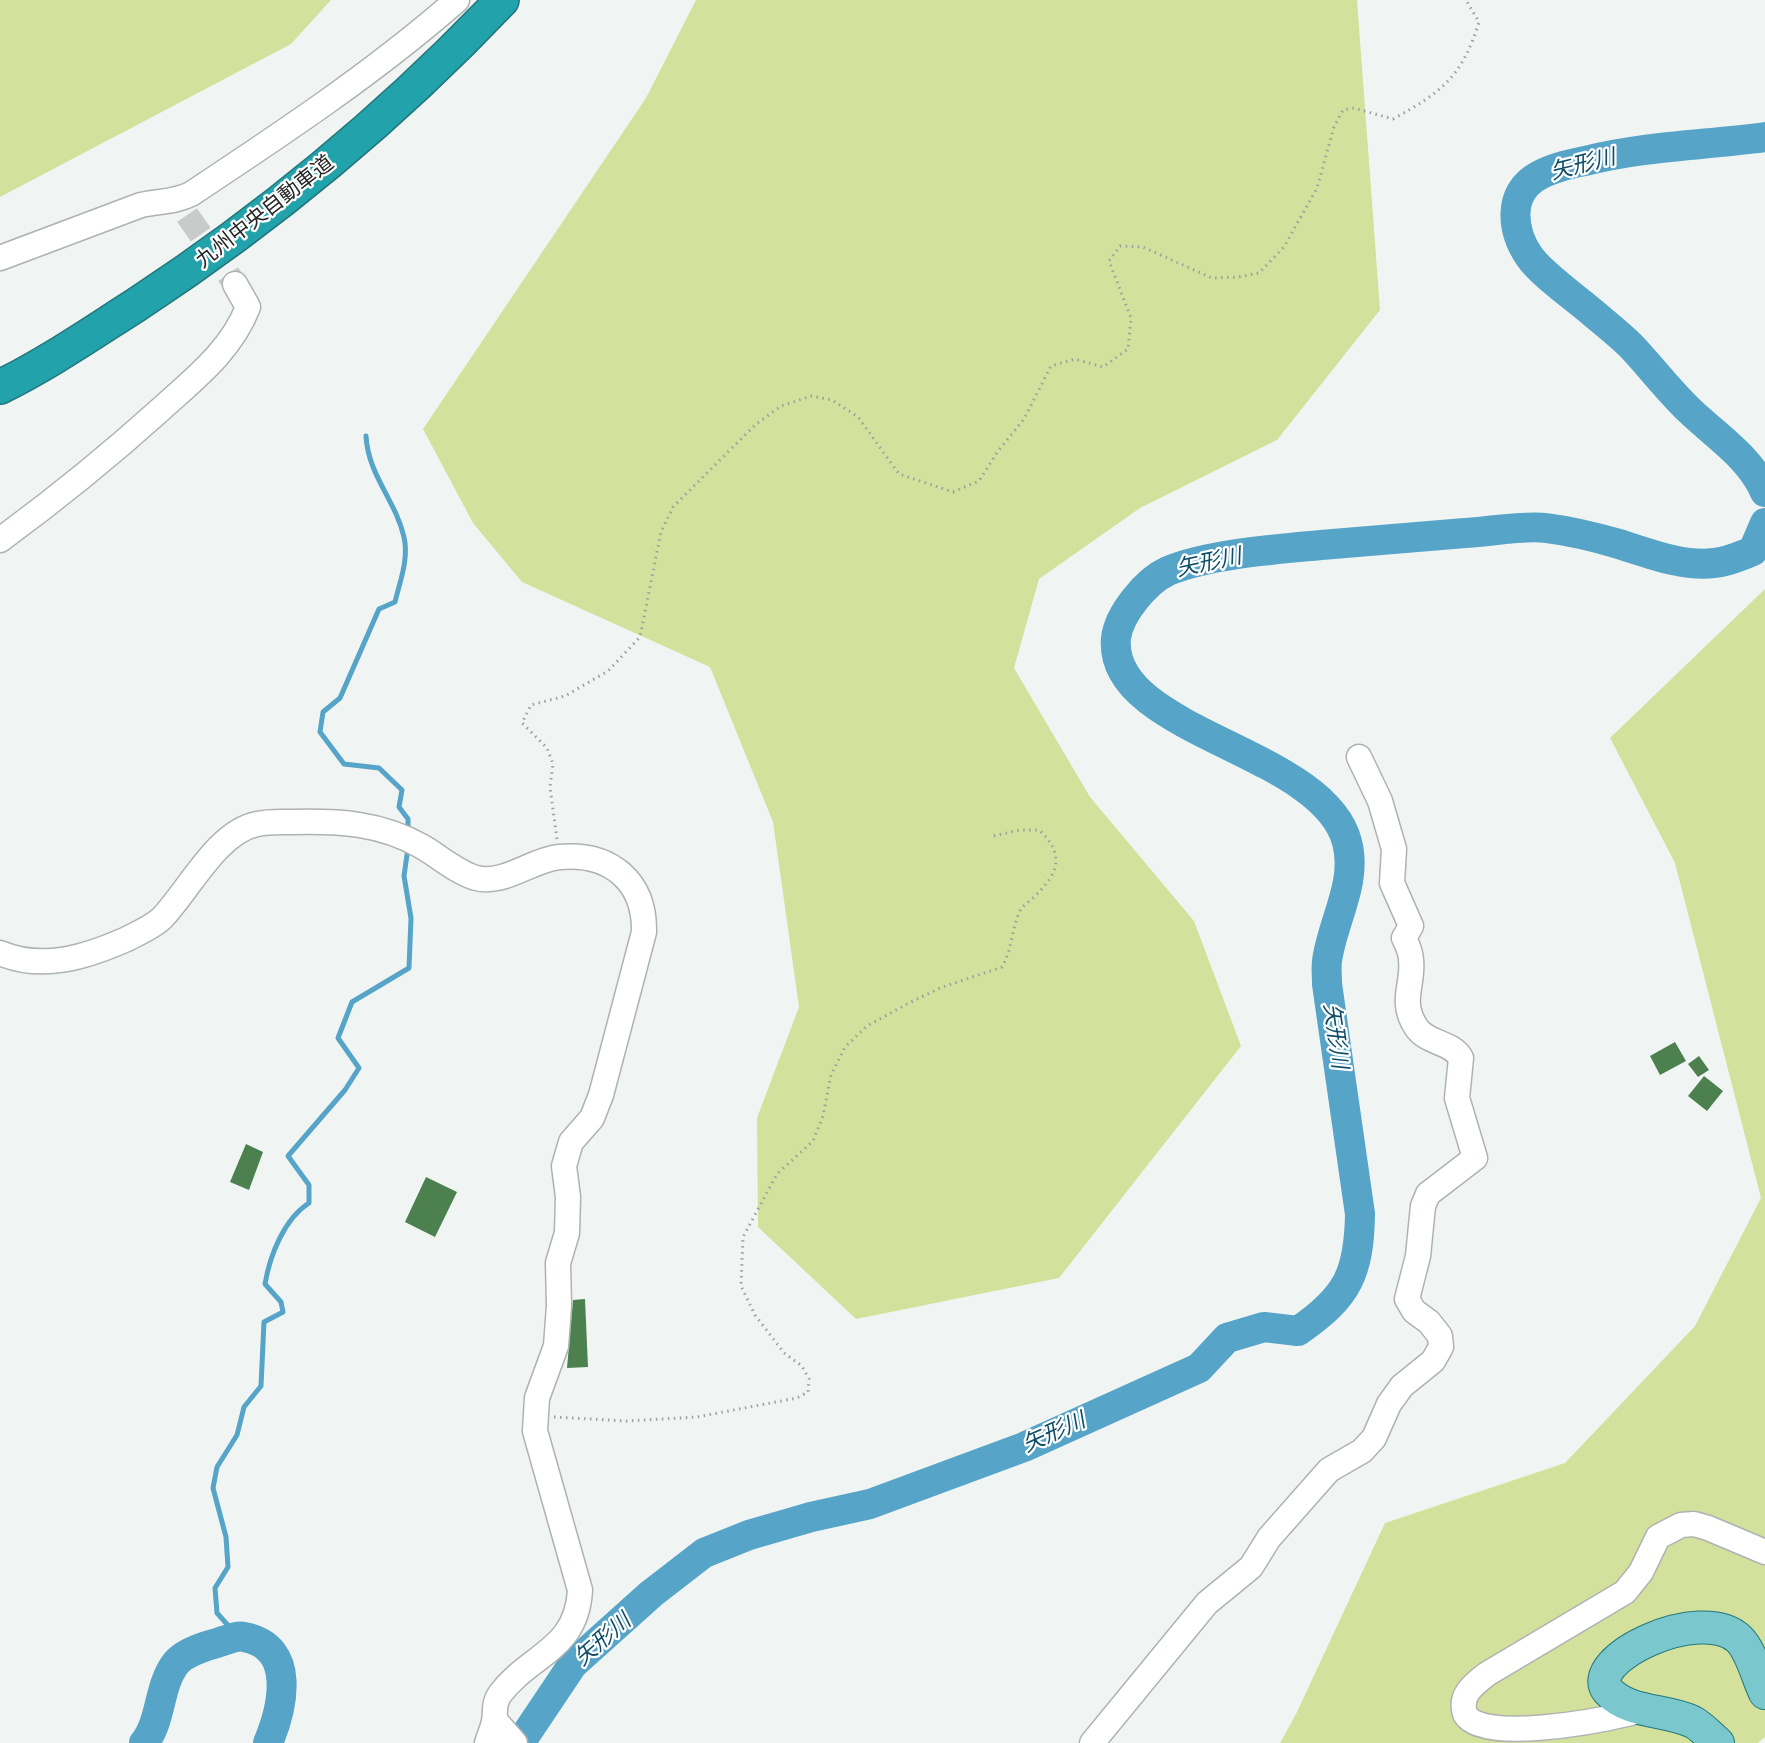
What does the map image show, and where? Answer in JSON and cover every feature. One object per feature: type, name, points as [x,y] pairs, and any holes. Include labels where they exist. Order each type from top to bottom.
[{"type":"highway","name":"九州中央自動車道","points":[[0,369],[86,321],[221,230],[289,177],[354,121],[482,0]]},
{"type":"highway","name":"九州中央自動車道","points":[[0,387],[94,333],[283,202],[366,133],[502,0]]},
{"type":"main road","points":[[1718,1743],[1694,1723],[1634,1706],[1616,1698],[1606,1688],[1604,1677],[1609,1667],[1616,1659],[1659,1636],[1686,1628],[1713,1626],[1730,1632],[1742,1641],[1765,1693]]},
{"type":"street","points":[[0,258],[141,205],[159,201],[182,208],[416,36],[457,0]]},
{"type":"street","points":[[0,540],[118,448],[223,351],[242,322],[248,307],[235,284]]},
{"type":"street","points":[[1092,1743],[1207,1603],[1251,1567],[1269,1538],[1304,1495],[1329,1470],[1362,1451],[1374,1438],[1389,1404],[1402,1386],[1433,1361],[1441,1347],[1440,1336],[1429,1322],[1414,1311],[1407,1299],[1418,1256],[1423,1206],[1428,1194],[1439,1183],[1471,1163],[1475,1152],[1457,1098],[1461,1058],[1450,1046],[1425,1037],[1416,1027],[1410,1011],[1407,991],[1412,958],[1404,938],[1411,927],[1392,883],[1394,849],[1380,801],[1359,757]]},
{"type":"street","points":[[0,953],[14,959],[56,962],[90,953],[140,932],[160,920],[234,834],[257,824],[326,821],[365,824],[393,832],[477,878],[496,878],[558,857],[584,858],[622,873],[637,893],[645,916],[644,933],[601,1095],[592,1118],[571,1142],[564,1166],[568,1197],[567,1233],[558,1263],[559,1306],[556,1346],[537,1398],[534,1417],[535,1431],[580,1590],[579,1608],[572,1627],[561,1640],[499,1695],[494,1707],[500,1735]]},
{"type":"street","points":[[1634,1706],[1631,1713],[1516,1740],[1487,1737],[1472,1728],[1463,1707],[1464,1698],[1473,1684],[1487,1674],[1625,1592],[1641,1572],[1658,1537],[1669,1529],[1694,1524],[1765,1552]]},
{"type":"path","points":[[558,857],[550,787],[553,764],[547,748],[522,723],[531,705],[565,696],[608,671],[640,637],[661,532],[673,507],[755,425],[782,406],[811,396],[832,400],[858,417],[899,474],[953,492],[979,481],[998,451],[1024,419],[1051,366],[1075,359],[1103,367],[1128,349],[1131,318],[1109,261],[1120,246],[1143,247],[1212,278],[1259,273],[1284,247],[1317,188],[1334,127],[1342,110],[1354,108],[1394,119],[1427,101],[1446,86],[1471,46],[1479,22],[1467,0]]},
{"type":"path","points":[[534,1417],[626,1421],[697,1417],[797,1398],[808,1392],[809,1379],[802,1366],[784,1353],[770,1335],[755,1315],[741,1286],[742,1237],[777,1174],[813,1141],[823,1116],[831,1075],[846,1047],[867,1026],[907,1004],[940,988],[1002,967],[1010,953],[1021,910],[1055,874],[1056,861],[1052,842],[1039,830],[1020,830],[993,836]]},
{"type":"green space","points":[[0,0],[331,0],[291,44],[0,197]]},
{"type":"green space","points":[[696,0],[1357,0],[1380,310],[1277,440],[1140,508],[1039,579],[1014,668],[1090,797],[1194,921],[1241,1046],[1059,1278],[856,1319],[758,1227],[757,1118],[799,1007],[773,822],[710,667],[522,582],[473,523],[423,429],[646,98]]},
{"type":"green space","points":[[1765,589],[1765,1737],[1758,1743],[1280,1743],[1296,1714],[1385,1523],[1565,1463],[1695,1326],[1761,1198],[1675,863],[1610,738]]},
{"type":"building","points":[[1675,1042],[1686,1061],[1660,1075],[1650,1056]]},
{"type":"building","points":[[1699,1056],[1709,1070],[1698,1077],[1688,1064]]},
{"type":"building","points":[[1704,1076],[1723,1091],[1707,1111],[1688,1096]]},
{"type":"building","points":[[246,1144],[263,1152],[249,1190],[230,1182]]},
{"type":"building","points":[[426,1177],[457,1192],[435,1237],[405,1222]]},
{"type":"building","points":[[585,1299],[588,1367],[567,1368],[573,1300]]},
{"type":"waterway","name":"矢形川","points":[[1765,137],[1630,152],[1561,167],[1543,173],[1528,183],[1521,192],[1516,213],[1519,235],[1534,263],[1631,346],[1681,402],[1751,468],[1765,492]]},
{"type":"waterway","points":[[366,436],[377,476],[400,524],[404,537],[405,562],[395,602],[379,609],[340,698],[323,712],[320,732],[344,764],[379,768],[402,790],[399,807],[408,819],[408,832]]},
{"type":"waterway","name":"矢形川","points":[[520,1743],[573,1664],[651,1594],[704,1553],[749,1535],[811,1517],[870,1504],[1024,1447],[1199,1368],[1227,1338],[1264,1327],[1298,1331],[1329,1307],[1347,1282],[1357,1252],[1360,1214],[1327,984],[1327,961],[1330,946],[1347,887],[1350,857],[1347,842],[1330,810],[1300,784],[1179,720],[1145,697],[1122,670],[1116,638],[1118,629],[1135,599],[1151,582],[1168,571],[1184,565],[1222,556],[1284,548],[1528,527],[1582,534],[1678,561],[1714,563],[1753,551],[1765,523]]},
{"type":"waterway","points":[[242,1636],[234,1632],[217,1613],[215,1588],[228,1567],[226,1537],[213,1488],[217,1467],[237,1435],[244,1407],[261,1386],[264,1322],[283,1312],[281,1302],[265,1284],[270,1261],[285,1228],[292,1218],[309,1203],[309,1185],[288,1156],[345,1090],[359,1068],[338,1038],[352,1002],[409,968],[411,918],[404,876],[408,848]]},
{"type":"waterway","name":"矢形川","points":[[144,1743],[150,1734],[166,1682],[176,1663],[195,1650],[230,1638],[241,1637],[261,1643],[272,1653],[279,1665],[282,1680],[281,1696],[268,1743]]},
{"type":"tunnel","points":[[187,215],[235,284]]}]
